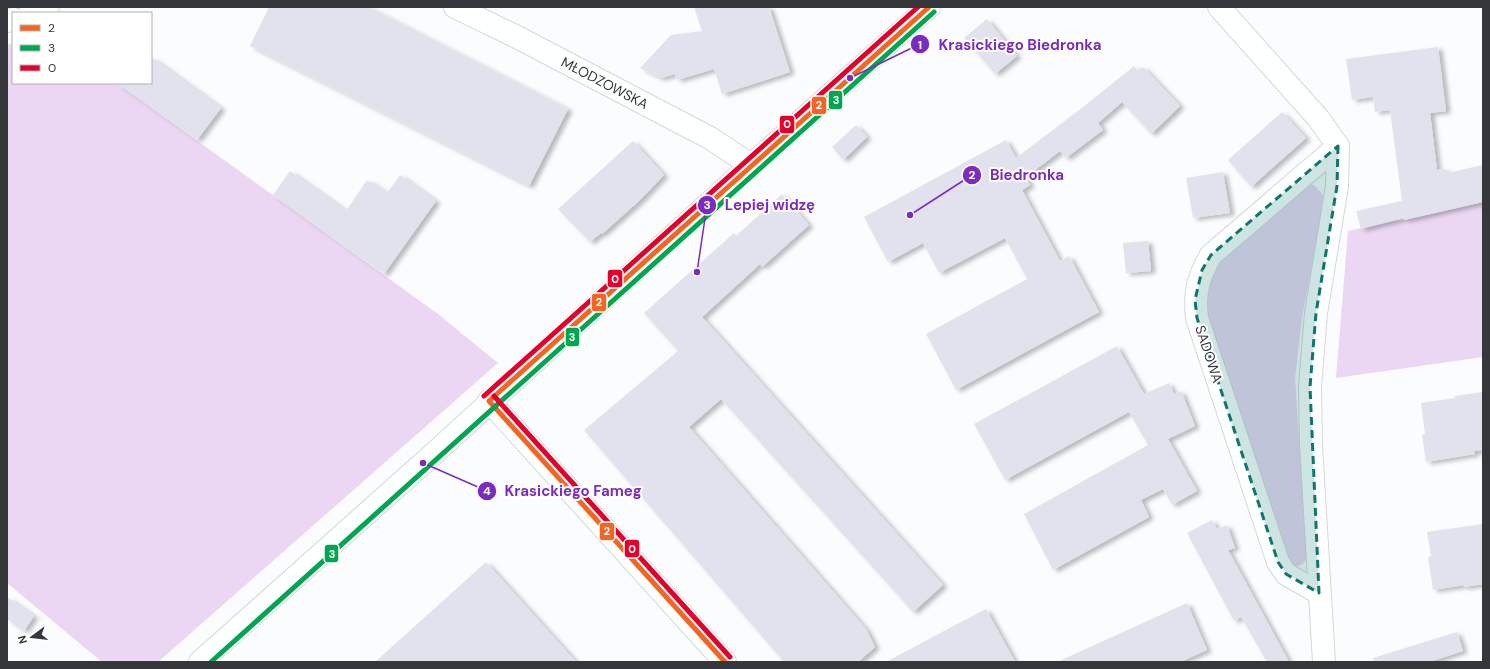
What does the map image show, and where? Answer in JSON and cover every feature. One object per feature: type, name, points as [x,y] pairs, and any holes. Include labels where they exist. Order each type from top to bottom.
[{"type":"street","points":[[33,12],[48,7]]},
{"type":"street","name":"MŁODZOWSKA","points":[[455,7],[517,37],[710,138],[728,148],[751,165]]},
{"type":"street","points":[[200,662],[429,458],[751,165],[929,7]]},
{"type":"street","points":[[1219,7],[1318,118],[1338,146],[1337,186],[1316,313],[1310,387],[1311,446],[1324,662]]},
{"type":"street","name":"SADOWA","points":[[1319,593],[1286,574],[1278,562],[1197,318],[1195,300],[1202,270],[1211,255],[1338,146]]},
{"type":"street","points":[[489,402],[726,662]]},
{"type":"highlighted area","points":[[1338,146],[1337,186],[1316,313],[1310,387],[1319,593],[1286,574],[1278,562],[1197,318],[1195,300],[1202,270],[1211,255]]},
{"type":"shaded area","points":[[12,43],[12,84],[118,84],[438,314],[498,363],[158,662],[102,662],[7,583],[7,45]]},
{"type":"shaded area","points":[[1304,184],[1314,185],[1325,197],[1302,317],[1295,378],[1307,559],[1301,565],[1294,567],[1286,559],[1202,316],[1213,266]]},
{"type":"shaded area","points":[[1483,202],[1483,357],[1336,378],[1348,231]]},
{"type":"building","points":[[269,7],[368,7],[568,109],[529,186],[250,46]]},
{"type":"building","points":[[694,7],[769,7],[790,72],[722,94],[714,69],[677,80],[675,74],[661,78],[640,68],[671,35],[702,31]]},
{"type":"building","points":[[987,19],[1017,56],[995,74],[964,38]]},
{"type":"building","points":[[1438,47],[1446,111],[1430,113],[1437,170],[1446,169],[1447,173],[1483,165],[1483,202],[1404,220],[1404,218],[1361,229],[1356,211],[1402,201],[1390,110],[1375,112],[1373,97],[1352,100],[1346,59]]},
{"type":"building","points":[[152,58],[221,108],[197,140],[118,84],[152,84]]},
{"type":"building","points":[[1134,66],[1138,71],[1143,67],[1180,106],[1151,134],[1122,102],[1098,123],[1103,130],[1066,158],[1060,151],[1026,177],[1030,185],[1022,190],[1060,261],[1069,256],[1099,312],[956,390],[926,334],[1027,279],[1005,238],[939,273],[923,243],[888,262],[864,217],[1006,140],[1016,158]]},
{"type":"building","points":[[1282,112],[1306,138],[1251,187],[1228,160]]},
{"type":"building","points":[[856,125],[867,137],[843,160],[832,147]]},
{"type":"building","points":[[633,141],[664,175],[639,201],[602,234],[601,233],[590,242],[558,209]]},
{"type":"building","points":[[290,171],[346,211],[367,180],[387,193],[400,175],[436,201],[384,274],[273,195]]},
{"type":"building","points":[[1223,172],[1230,213],[1193,218],[1186,178]]},
{"type":"building","points":[[782,194],[809,225],[762,267],[760,264],[702,317],[943,585],[913,612],[721,399],[689,427],[866,629],[875,647],[858,662],[784,662],[584,430],[678,351],[644,313],[734,233],[736,236]]},
{"type":"building","points":[[1148,241],[1151,271],[1126,273],[1123,243]]},
{"type":"building","points":[[1117,346],[1144,394],[1169,383],[1174,394],[1181,391],[1195,426],[1168,439],[1197,491],[1172,505],[1163,489],[1141,500],[1149,517],[1053,570],[1024,514],[1148,445],[1129,412],[1005,480],[974,424]]},
{"type":"building","points":[[1483,392],[1483,450],[1474,451],[1475,454],[1426,462],[1422,435],[1425,434],[1421,403]]},
{"type":"building","points":[[1212,520],[1217,529],[1227,525],[1235,548],[1228,550],[1289,662],[1267,662],[1241,617],[1234,621],[1187,533]]},
{"type":"building","points":[[1483,524],[1483,584],[1464,587],[1464,585],[1433,590],[1428,557],[1431,556],[1427,532]]},
{"type":"building","points":[[486,562],[576,662],[375,662]]},
{"type":"building","points":[[7,597],[34,616],[24,631],[7,619]]},
{"type":"building","points":[[1187,603],[1207,650],[1180,662],[1057,662]]},
{"type":"building","points":[[986,609],[1015,662],[886,662],[944,631]]},
{"type":"building","points":[[1457,632],[1463,651],[1429,662],[1374,662],[1373,658]]},
{"type":"transit line","name":"0","points":[[484,396],[918,7]]},
{"type":"transit line","name":"2","points":[[489,401],[929,7]]},
{"type":"transit line","name":"3","points":[[211,662],[934,12]]},
{"type":"transit line","name":"0","points":[[494,396],[730,657]]},
{"type":"transit line","name":"2","points":[[489,401],[725,662]]},
{"type":"place","name":"Krasickiego Biedronka","points":[[850,78]]},
{"type":"place","name":"Biedronka","points":[[910,215]]},
{"type":"place","name":"Lepiej widzę","points":[[697,272]]},
{"type":"place","name":"Krasickiego Fameg","points":[[423,463]]}]
